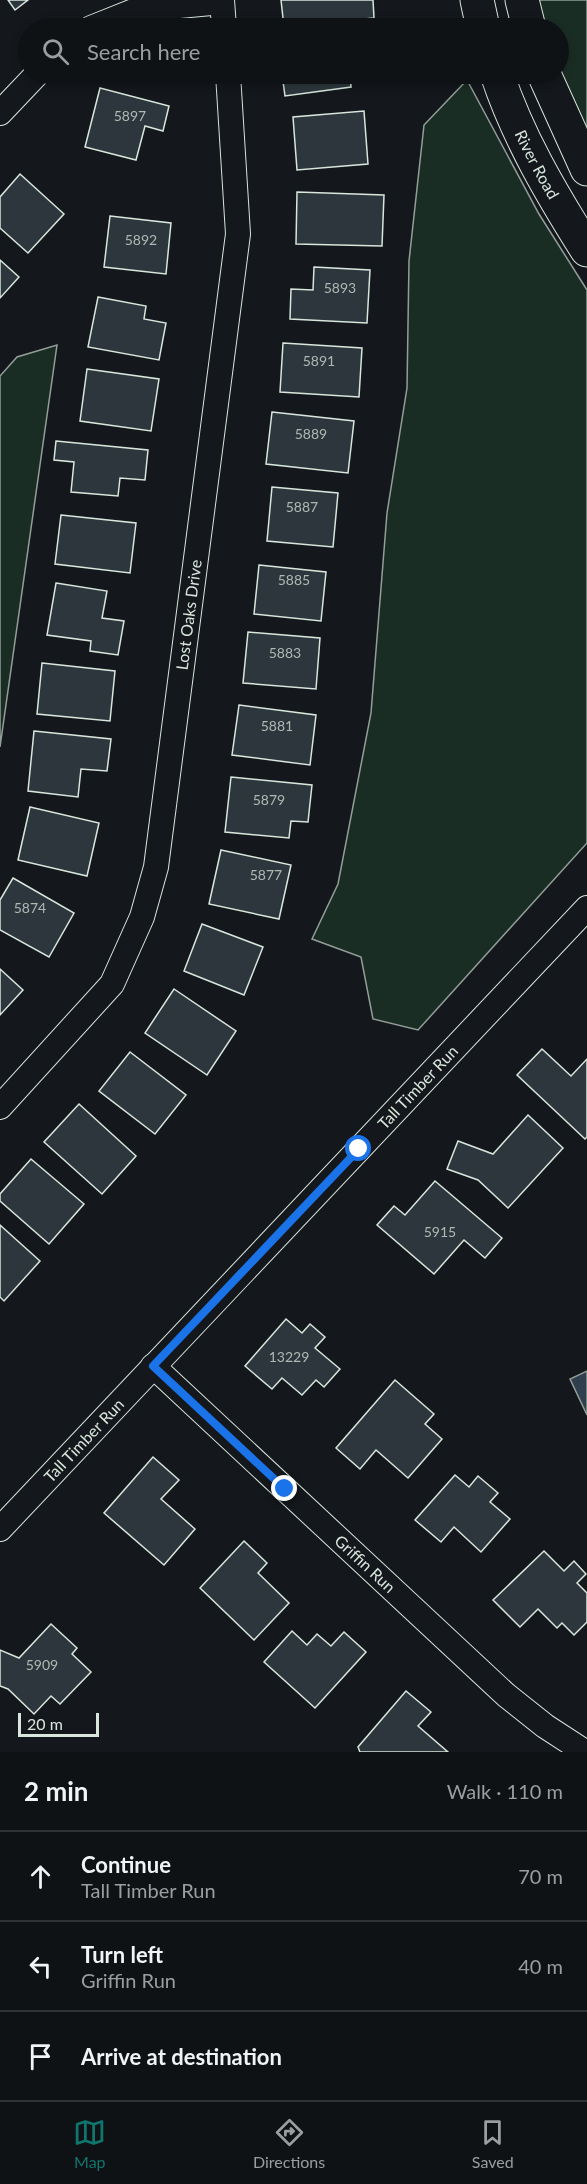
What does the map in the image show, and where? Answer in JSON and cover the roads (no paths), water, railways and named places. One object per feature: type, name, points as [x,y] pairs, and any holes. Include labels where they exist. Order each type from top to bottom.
[{"type":"main road","points":[[477,0],[481,18]]},
{"type":"main road","points":[[522,0],[526,18]]},
{"type":"main road","name":"River Road","points":[[501,84],[525,144],[549,191],[587,250]]},
{"type":"main road","points":[[549,84],[587,169]]},
{"type":"street","points":[[112,18],[136,10],[222,1],[223,18]]},
{"type":"street","points":[[0,112],[27,84]]},
{"type":"street","name":"Lost Oaks Drive","points":[[0,1107],[45,1061],[112,984],[142,917],[156,867],[238,234],[229,84]]},
{"type":"street","name":"Tall Timber Run","points":[[0,1529],[587,908]]},
{"type":"street","name":"Griffin Run","points":[[153,1366],[506,1695],[545,1726],[585,1752]]},
{"type":"water","points":[[587,1371],[587,1415],[570,1379]]}]
